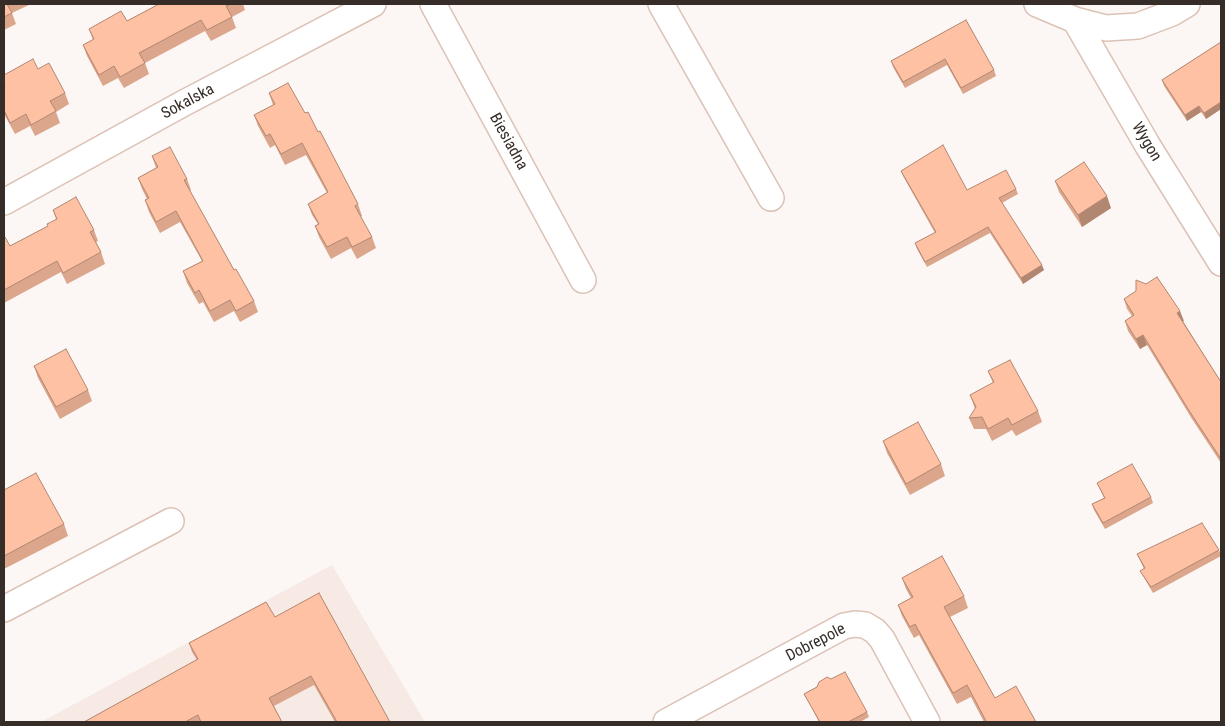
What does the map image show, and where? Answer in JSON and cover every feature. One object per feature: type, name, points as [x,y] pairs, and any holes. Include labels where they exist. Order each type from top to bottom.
[{"type":"street","name":"Sokalska","points":[[4,202],[373,4]]},
{"type":"street","name":"Biesiadna","points":[[433,4],[583,280]]},
{"type":"street","points":[[661,4],[771,198]]},
{"type":"street","points":[[1037,4],[1075,20],[1106,28],[1138,26],[1172,14],[1188,4]]},
{"type":"street","name":"Wygon","points":[[1075,20],[1148,146],[1221,263]]},
{"type":"street","points":[[4,609],[171,521]]},
{"type":"street","name":"Dobrepole","points":[[666,722],[844,626],[856,624],[865,625],[875,631],[882,639],[927,722]]},
{"type":"shaded area","points":[[332,565],[425,722],[41,722]]},
{"type":"building","points":[[4,4],[7,4],[12,13],[4,17]]},
{"type":"building","points":[[159,4],[231,4],[226,6],[232,17],[207,30],[201,20],[139,53],[145,63],[120,77],[114,66],[99,75],[83,45],[94,39],[89,29],[121,11],[127,21]]},
{"type":"building","points":[[966,20],[994,70],[961,88],[945,59],[903,82],[891,61]]},
{"type":"building","points":[[1221,42],[1221,102],[1204,113],[1199,106],[1185,115],[1162,80]]},
{"type":"building","points":[[33,59],[38,69],[49,63],[65,93],[50,101],[56,111],[31,125],[26,114],[10,123],[4,110],[4,75]]},
{"type":"building","points":[[288,83],[305,113],[308,112],[318,132],[320,131],[358,204],[355,206],[372,237],[352,247],[347,237],[327,247],[315,226],[319,224],[308,204],[328,192],[302,143],[281,154],[270,134],[266,136],[254,115],[275,104],[269,93]]},
{"type":"building","points":[[943,145],[967,190],[1006,170],[1016,189],[999,198],[1042,265],[1021,278],[988,227],[925,262],[915,243],[936,232],[901,171]]},
{"type":"building","points":[[170,147],[187,179],[184,180],[234,270],[236,269],[254,301],[236,311],[230,300],[210,311],[199,290],[195,293],[183,271],[203,261],[176,211],[156,222],[145,200],[149,198],[138,178],[158,167],[152,156]]},
{"type":"building","points":[[1084,162],[1107,196],[1078,215],[1055,181]]},
{"type":"building","points":[[76,197],[94,230],[90,232],[101,252],[63,273],[57,261],[4,290],[4,237],[10,246],[48,226],[47,224],[57,219],[53,210]]},
{"type":"building","points":[[1157,277],[1180,311],[1177,313],[1221,382],[1221,459],[1143,335],[1136,339],[1125,321],[1134,315],[1124,299],[1136,291],[1136,280],[1146,284]]},
{"type":"building","points":[[66,349],[88,390],[56,407],[34,366]]},
{"type":"building","points":[[1010,360],[1038,411],[1012,425],[1008,418],[988,429],[982,417],[969,418],[976,407],[970,395],[994,382],[988,371]]},
{"type":"building","points":[[918,422],[941,464],[906,484],[883,441]]},
{"type":"building","points":[[1132,464],[1151,497],[1103,523],[1092,504],[1105,498],[1097,483]]},
{"type":"building","points":[[36,473],[64,524],[4,556],[4,490]]},
{"type":"building","points":[[1202,523],[1219,550],[1151,587],[1140,571],[1145,568],[1137,554]]},
{"type":"building","points":[[942,556],[964,596],[944,607],[995,698],[1016,686],[1036,722],[984,722],[986,721],[967,685],[953,693],[915,624],[910,627],[898,605],[913,597],[902,578]]},
{"type":"building","points":[[319,593],[390,722],[337,722],[311,676],[269,698],[282,722],[201,722],[198,715],[185,722],[84,722],[198,659],[189,643],[266,602],[275,617]]},
{"type":"building","points":[[845,672],[867,712],[848,722],[820,722],[804,694],[817,687],[819,682],[827,677],[831,679]]}]
